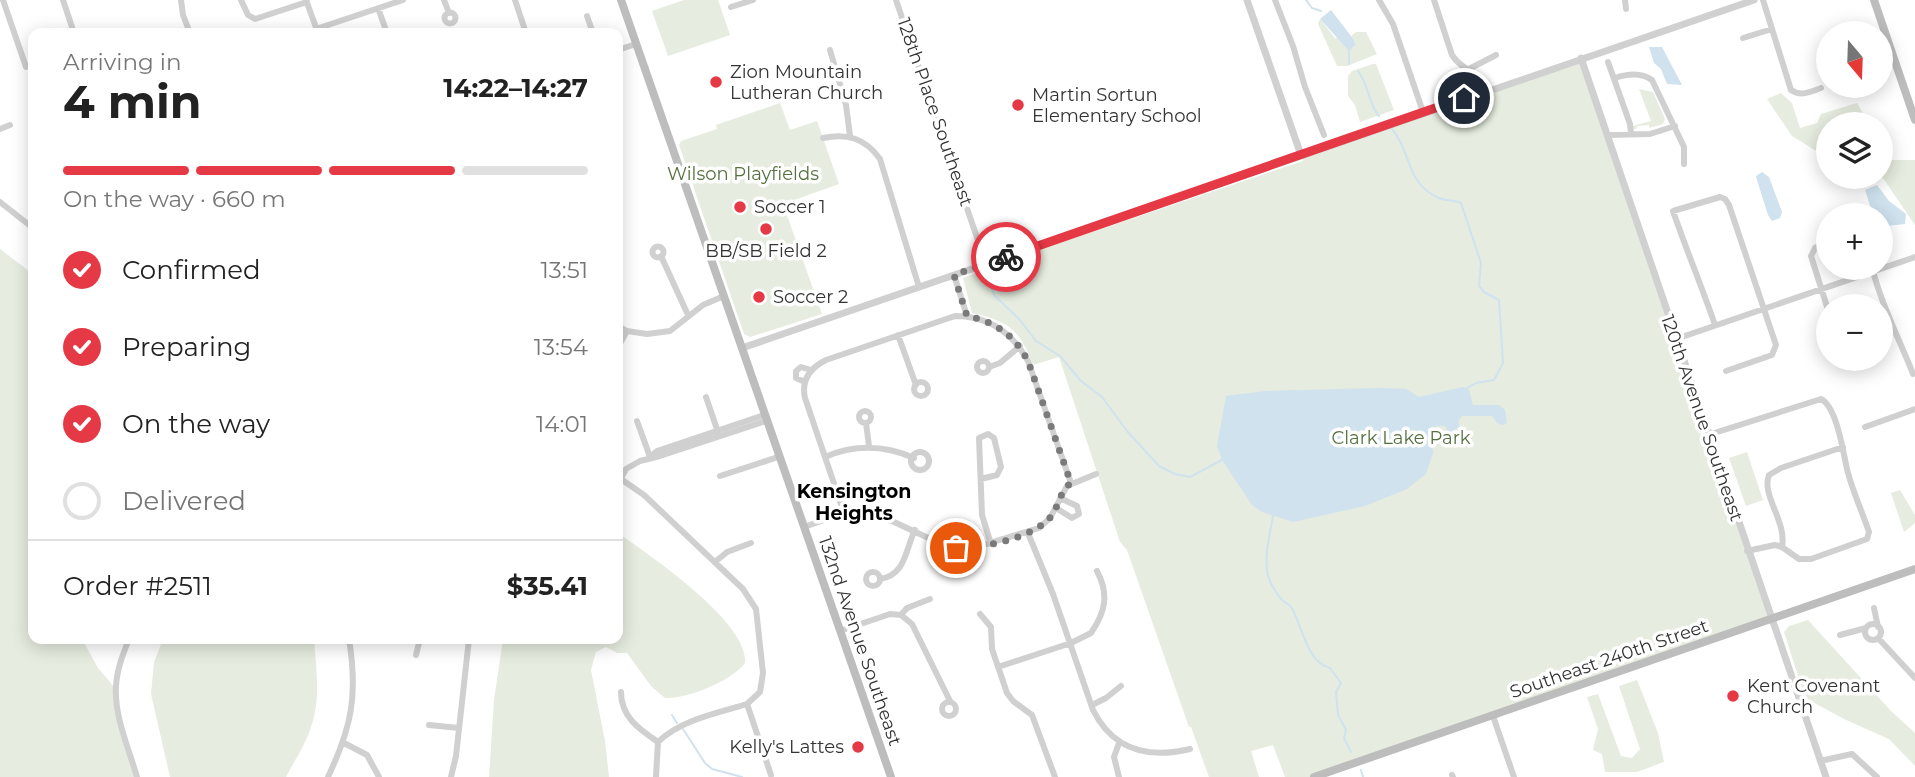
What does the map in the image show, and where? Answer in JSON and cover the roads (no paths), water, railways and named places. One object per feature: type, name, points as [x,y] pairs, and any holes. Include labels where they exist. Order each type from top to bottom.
[{"type":"main road","name":"132nd Avenue Southeast","points":[[621,0],[891,777]]},
{"type":"main road","points":[[1874,0],[1915,120]]},
{"type":"main road","name":"Southeast 240th Street","points":[[1314,777],[1915,569]]},
{"type":"street","points":[[3,0],[26,67]]},
{"type":"street","points":[[63,0],[72,28]]},
{"type":"street","points":[[181,0],[188,28]]},
{"type":"street","points":[[241,0],[249,17],[260,18],[307,1],[316,28]]},
{"type":"street","points":[[325,28],[403,0]]},
{"type":"street","points":[[444,0],[449,13]]},
{"type":"street","points":[[516,0],[524,28]]},
{"type":"street","points":[[731,7],[752,0]]},
{"type":"street","name":"128th Place Southeast","points":[[896,0],[986,264]]},
{"type":"street","points":[[1247,0],[1301,155]]},
{"type":"street","points":[[1275,0],[1324,135]]},
{"type":"street","points":[[1379,0],[1393,24],[1423,112]]},
{"type":"street","points":[[1434,0],[1452,55],[1479,79],[1484,91]]},
{"type":"street","points":[[1625,0],[1626,9]]},
{"type":"street","points":[[742,348],[1754,0]]},
{"type":"street","points":[[1763,0],[1791,90],[1804,94],[1816,90]]},
{"type":"street","points":[[379,8],[385,28]]},
{"type":"street","points":[[587,16],[591,28]]},
{"type":"street","points":[[1743,38],[1772,29]]},
{"type":"street","points":[[623,48],[636,44]]},
{"type":"street","points":[[830,50],[846,105],[850,136]]},
{"type":"street","points":[[1469,69],[1496,55]]},
{"type":"street","name":"120th Avenue Southeast","points":[[1581,58],[1826,777]]},
{"type":"street","points":[[1608,62],[1631,134]]},
{"type":"street","points":[[1615,78],[1626,74],[1647,76],[1657,86],[1684,147],[1684,164]]},
{"type":"street","points":[[0,129],[10,125]]},
{"type":"street","points":[[1607,135],[1650,134],[1675,126]]},
{"type":"street","points":[[822,138],[850,136],[869,147],[880,159],[919,287]]},
{"type":"street","points":[[1715,325],[1673,211],[1720,197],[1729,205],[1776,345],[1772,355],[1726,371]]},
{"type":"street","points":[[0,202],[28,225]]},
{"type":"street","points":[[1816,249],[1811,252],[1816,276]]},
{"type":"street","points":[[661,256],[688,315]]},
{"type":"street","points":[[1893,264],[1915,257]]},
{"type":"street","points":[[954,275],[967,316]]},
{"type":"street","points":[[1818,280],[1823,294]]},
{"type":"street","points":[[1676,339],[1847,280]]},
{"type":"street","points":[[1875,280],[1880,299],[1892,320],[1913,374]]},
{"type":"street","points":[[623,329],[660,333],[677,327],[703,304],[724,296]]},
{"type":"street","points":[[844,513],[805,398],[808,376],[801,367],[796,371],[796,378],[808,376],[826,360],[943,319],[967,316],[993,324],[1006,331],[1020,346],[1029,364],[1071,483]]},
{"type":"street","points":[[623,338],[627,331]]},
{"type":"street","points":[[898,335],[916,385]]},
{"type":"street","points":[[989,367],[1000,363],[1020,346]]},
{"type":"street","points":[[706,397],[718,434]]},
{"type":"street","points":[[1708,435],[1816,399],[1823,400],[1828,405],[1843,447],[1847,469],[1869,532],[1868,537],[1864,541],[1811,559],[1799,559],[1782,547],[1764,546],[1747,551]]},
{"type":"street","points":[[1865,427],[1915,410]]},
{"type":"street","points":[[623,473],[629,466],[650,457],[660,456],[765,418]]},
{"type":"street","points":[[637,421],[650,457]]},
{"type":"street","points":[[866,423],[869,446]]},
{"type":"street","points":[[981,478],[997,475],[1001,467],[994,438],[988,434],[979,438],[982,515],[991,544]]},
{"type":"street","points":[[825,457],[869,446],[914,458]]},
{"type":"street","points":[[1782,547],[1783,527],[1767,485],[1768,477],[1781,468],[1843,447]]},
{"type":"street","points":[[720,476],[778,457]]},
{"type":"street","points":[[804,527],[844,513],[869,514],[956,548],[991,544],[1028,533],[1046,522],[1056,508],[1063,490],[1071,483],[1096,474]]},
{"type":"street","points":[[623,480],[644,495],[750,597],[757,614],[763,681],[760,692],[747,704],[669,731],[658,743],[656,777]]},
{"type":"street","points":[[1056,508],[1072,518],[1079,514],[1077,506],[1060,498]]},
{"type":"street","points":[[880,579],[895,574],[901,568],[915,530]]},
{"type":"street","points":[[1028,533],[1101,724],[1119,743],[1150,752],[1190,749]]},
{"type":"street","points":[[715,562],[727,552],[751,543]]},
{"type":"street","points":[[998,667],[1070,643],[1091,633],[1104,605],[1105,588],[1097,571]]},
{"type":"street","points":[[901,615],[907,608],[930,599]]},
{"type":"street","points":[[1866,628],[1867,638],[1874,640],[1881,634],[1874,608]]},
{"type":"street","points":[[840,631],[890,614],[901,615],[912,624],[950,701]]},
{"type":"street","points":[[980,614],[991,627],[991,647],[1010,697],[1027,709],[1034,718],[1055,777]]},
{"type":"street","points":[[1840,635],[1872,625],[1878,627]]},
{"type":"street","points":[[1878,638],[1915,678]]},
{"type":"street","points":[[127,644],[117,672],[115,688],[117,705],[137,777]]},
{"type":"street","points":[[328,777],[344,743],[353,698],[354,676],[350,644]]},
{"type":"street","points":[[416,655],[419,644]]},
{"type":"street","points":[[451,777],[468,644]]},
{"type":"street","points":[[1092,705],[1121,686]]},
{"type":"street","points":[[621,692],[621,702],[631,722],[658,743]]},
{"type":"street","points":[[747,704],[771,775]]},
{"type":"street","points":[[1493,716],[1514,777]]},
{"type":"street","points":[[429,725],[459,728]]},
{"type":"street","points":[[344,743],[367,755],[379,777]]},
{"type":"street","points":[[1119,743],[1114,762],[1119,777]]},
{"type":"street","points":[[1820,761],[1852,754],[1877,777]]},
{"type":"water","points":[[1331,10],[1354,40],[1355,45],[1349,51],[1320,19]]},
{"type":"water","points":[[1649,47],[1662,47],[1682,85],[1667,84],[1661,69],[1654,63]]},
{"type":"water","points":[[1762,172],[1769,177],[1782,212],[1780,218],[1772,221],[1756,176]]},
{"type":"water","points":[[1880,189],[1892,203],[1869,203],[1865,190]]},
{"type":"water","points":[[1893,204],[1906,214],[1905,224],[1893,225]]},
{"type":"water","points":[[1463,387],[1469,389],[1473,405],[1499,405],[1505,410],[1507,423],[1497,423],[1492,416],[1462,416],[1458,422],[1460,426],[1449,434],[1445,426],[1437,426],[1431,431],[1433,453],[1426,474],[1407,489],[1365,506],[1293,522],[1262,512],[1252,505],[1222,460],[1217,446],[1226,396],[1265,391],[1380,388],[1406,389],[1419,397]]},
{"type":"waterway","points":[[1306,0],[1312,8],[1321,11]]},
{"type":"waterway","points":[[1349,50],[1349,64]]},
{"type":"waterway","points":[[1358,71],[1379,116]]},
{"type":"waterway","points":[[1392,129],[1420,184],[1439,198],[1461,203],[1481,263],[1479,286],[1499,300],[1503,363],[1494,380],[1476,383],[1467,388]]},
{"type":"waterway","points":[[990,283],[994,295],[1020,320],[1036,341],[1060,356],[1081,381],[1102,397],[1127,431],[1159,466],[1175,474],[1190,477],[1222,460]]},
{"type":"waterway","points":[[1273,516],[1267,556],[1269,578],[1281,599],[1292,608],[1311,652],[1322,665],[1330,668],[1341,683],[1336,692],[1338,715],[1346,730],[1344,738],[1351,752]]},
{"type":"waterway","points":[[672,715],[677,723]]},
{"type":"waterway","points":[[683,729],[705,763],[712,769],[742,777]]},
{"type":"waterway","points":[[1361,770],[1363,777]]},
{"type":"place","name":"Zion Mountain Lutheran Church","points":[[716,82]]},
{"type":"place","name":"Martin Sortun Elementary School","points":[[1018,105]]},
{"type":"place","name":"Soccer 1","points":[[740,207]]},
{"type":"place","name":"BB/SB Field 2","points":[[766,229]]},
{"type":"place","name":"Soccer 2","points":[[759,297]]},
{"type":"place","name":"Kent Covenant Church","points":[[1733,696]]},
{"type":"place","name":"Kelly's Lattes","points":[[858,747]]},
{"type":"district","name":"Kensington Heights","points":[[854,502]]},
{"type":"park label","name":"Wilson Playfields","points":[[743,174]]},
{"type":"park label","name":"Clark Lake Park","points":[[1401,438]]}]
